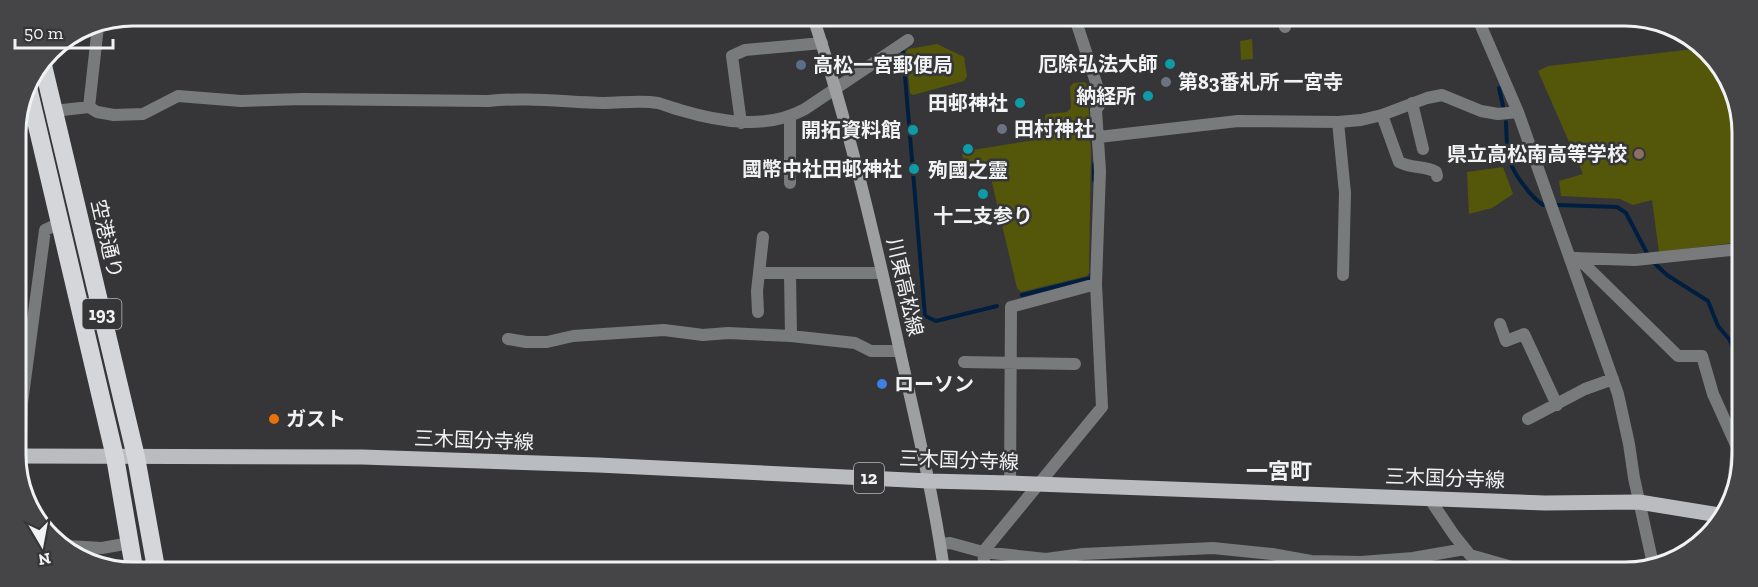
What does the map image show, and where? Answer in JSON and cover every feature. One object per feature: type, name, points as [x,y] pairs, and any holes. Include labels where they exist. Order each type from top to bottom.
[{"type":"highway","name":"空港通り","points":[[45,72],[136,457],[155,562]]},
{"type":"highway","name":"193","points":[[31,100],[115,457],[133,562]]},
{"type":"main road","name":"川東高松線","points":[[816,26],[856,159],[929,481],[943,561]]},
{"type":"main road","name":"三木国分寺線","points":[[26,456],[362,457],[598,465],[929,481],[1545,503],[1639,502],[1714,514]]},
{"type":"street","points":[[984,561],[983,552],[1102,407],[1096,284],[1100,171],[1096,110],[1102,101],[1078,26]]},
{"type":"street","points":[[1481,26],[1518,112],[1574,258],[1614,379],[1628,435],[1639,502],[1652,558]]},
{"type":"street","points":[[89,107],[97,31]]},
{"type":"street","points":[[54,111],[89,107],[106,114],[143,114],[178,96],[241,101],[533,99],[568,102],[658,103],[682,111],[741,123],[767,122],[790,117],[908,40]]},
{"type":"street","points":[[741,123],[732,56],[745,50],[822,43]]},
{"type":"street","points":[[1099,136],[1238,121],[1338,122],[1361,120],[1442,95],[1481,111],[1498,114],[1518,112]]},
{"type":"street","points":[[1412,103],[1423,149]]},
{"type":"street","points":[[1382,115],[1399,162],[1410,168],[1430,168],[1436,172],[1437,176]]},
{"type":"street","points":[[790,117],[790,183]]},
{"type":"street","points":[[1338,122],[1345,193],[1343,275]]},
{"type":"street","points":[[26,372],[45,230],[60,224]]},
{"type":"street","points":[[758,312],[763,237]]},
{"type":"street","points":[[1574,258],[1635,260],[1732,250]]},
{"type":"street","points":[[1574,258],[1678,356],[1702,356],[1713,394],[1732,425]]},
{"type":"street","points":[[759,273],[882,273]]},
{"type":"street","points":[[790,273],[791,336]]},
{"type":"street","points":[[1010,483],[1011,307],[1096,284]]},
{"type":"street","points":[[1500,324],[1506,341],[1524,334],[1557,405]]},
{"type":"street","points":[[26,326],[32,326]]},
{"type":"street","points":[[508,339],[548,342],[573,336],[664,330],[703,335],[728,333],[791,336],[855,343],[871,351],[900,351]]},
{"type":"street","points":[[964,362],[1074,364]]},
{"type":"street","points":[[1528,419],[1585,389],[1614,379]]},
{"type":"street","points":[[1429,498],[1470,555],[1486,561]]},
{"type":"street","points":[[79,547],[102,548],[130,543]]},
{"type":"street","points":[[940,544],[950,543],[983,552],[1046,559],[1083,554],[1213,548],[1321,561]]},
{"type":"street","points":[[1372,561],[1413,558],[1465,549]]},
{"type":"shaded area","points":[[1252,39],[1253,59],[1241,60],[1240,41]]},
{"type":"shaded area","points":[[937,44],[964,57],[967,76],[964,81],[913,95],[910,93],[906,52],[908,49]]},
{"type":"shaded area","name":"県立高松南高等学校","points":[[1692,49],[1696,52],[1706,62],[1721,85],[1732,119],[1732,243],[1659,252],[1652,200],[1633,205],[1620,199],[1561,196],[1559,181],[1583,174],[1538,71],[1548,66]]},
{"type":"shaded area","points":[[1073,83],[1087,84],[1091,150],[1089,273],[1087,276],[1021,292],[1017,288],[988,166],[985,164],[966,166],[962,154],[966,151],[1042,139],[1045,134],[1045,116],[1067,112],[1071,108],[1070,87]]},
{"type":"shaded area","points":[[1503,167],[1513,194],[1492,208],[1469,214],[1467,172]]},
{"type":"waterway","points":[[903,52],[925,316],[936,321],[997,306]]},
{"type":"waterway","points":[[1499,88],[1503,106]]},
{"type":"waterway","points":[[1506,122],[1507,150],[1511,164],[1519,180],[1543,205]]},
{"type":"waterway","points":[[1094,164],[1094,180]]},
{"type":"waterway","points":[[1557,205],[1617,207],[1626,213],[1648,255]]},
{"type":"waterway","points":[[1653,262],[1667,275],[1708,301],[1718,326],[1732,345]]},
{"type":"waterway","points":[[1022,295],[1091,278],[1092,274]]},
{"type":"place","name":"厄除弘法大師","points":[[1170,64]]},
{"type":"place","name":"高松一宮郵便局","points":[[801,65]]},
{"type":"place","name":"第83番札所 一宮寺","points":[[1166,82]]},
{"type":"place","name":"納経所","points":[[1148,96]]},
{"type":"place","name":"田邨神社","points":[[1020,103]]},
{"type":"place","name":"田村神社","points":[[1002,129]]},
{"type":"place","name":"開拓資料館","points":[[913,130]]},
{"type":"place","name":"殉國之靈","points":[[968,149]]},
{"type":"place","name":"県立高松南高等学校","points":[[1639,154]]},
{"type":"place","name":"國幣中社田邨神社","points":[[914,169]]},
{"type":"place","name":"十二支参り","points":[[983,194]]},
{"type":"place","name":"ローソン","points":[[882,384]]},
{"type":"place","name":"ガスト","points":[[274,419]]},
{"type":"district","name":"一宮町","points":[[1279,471]]}]
